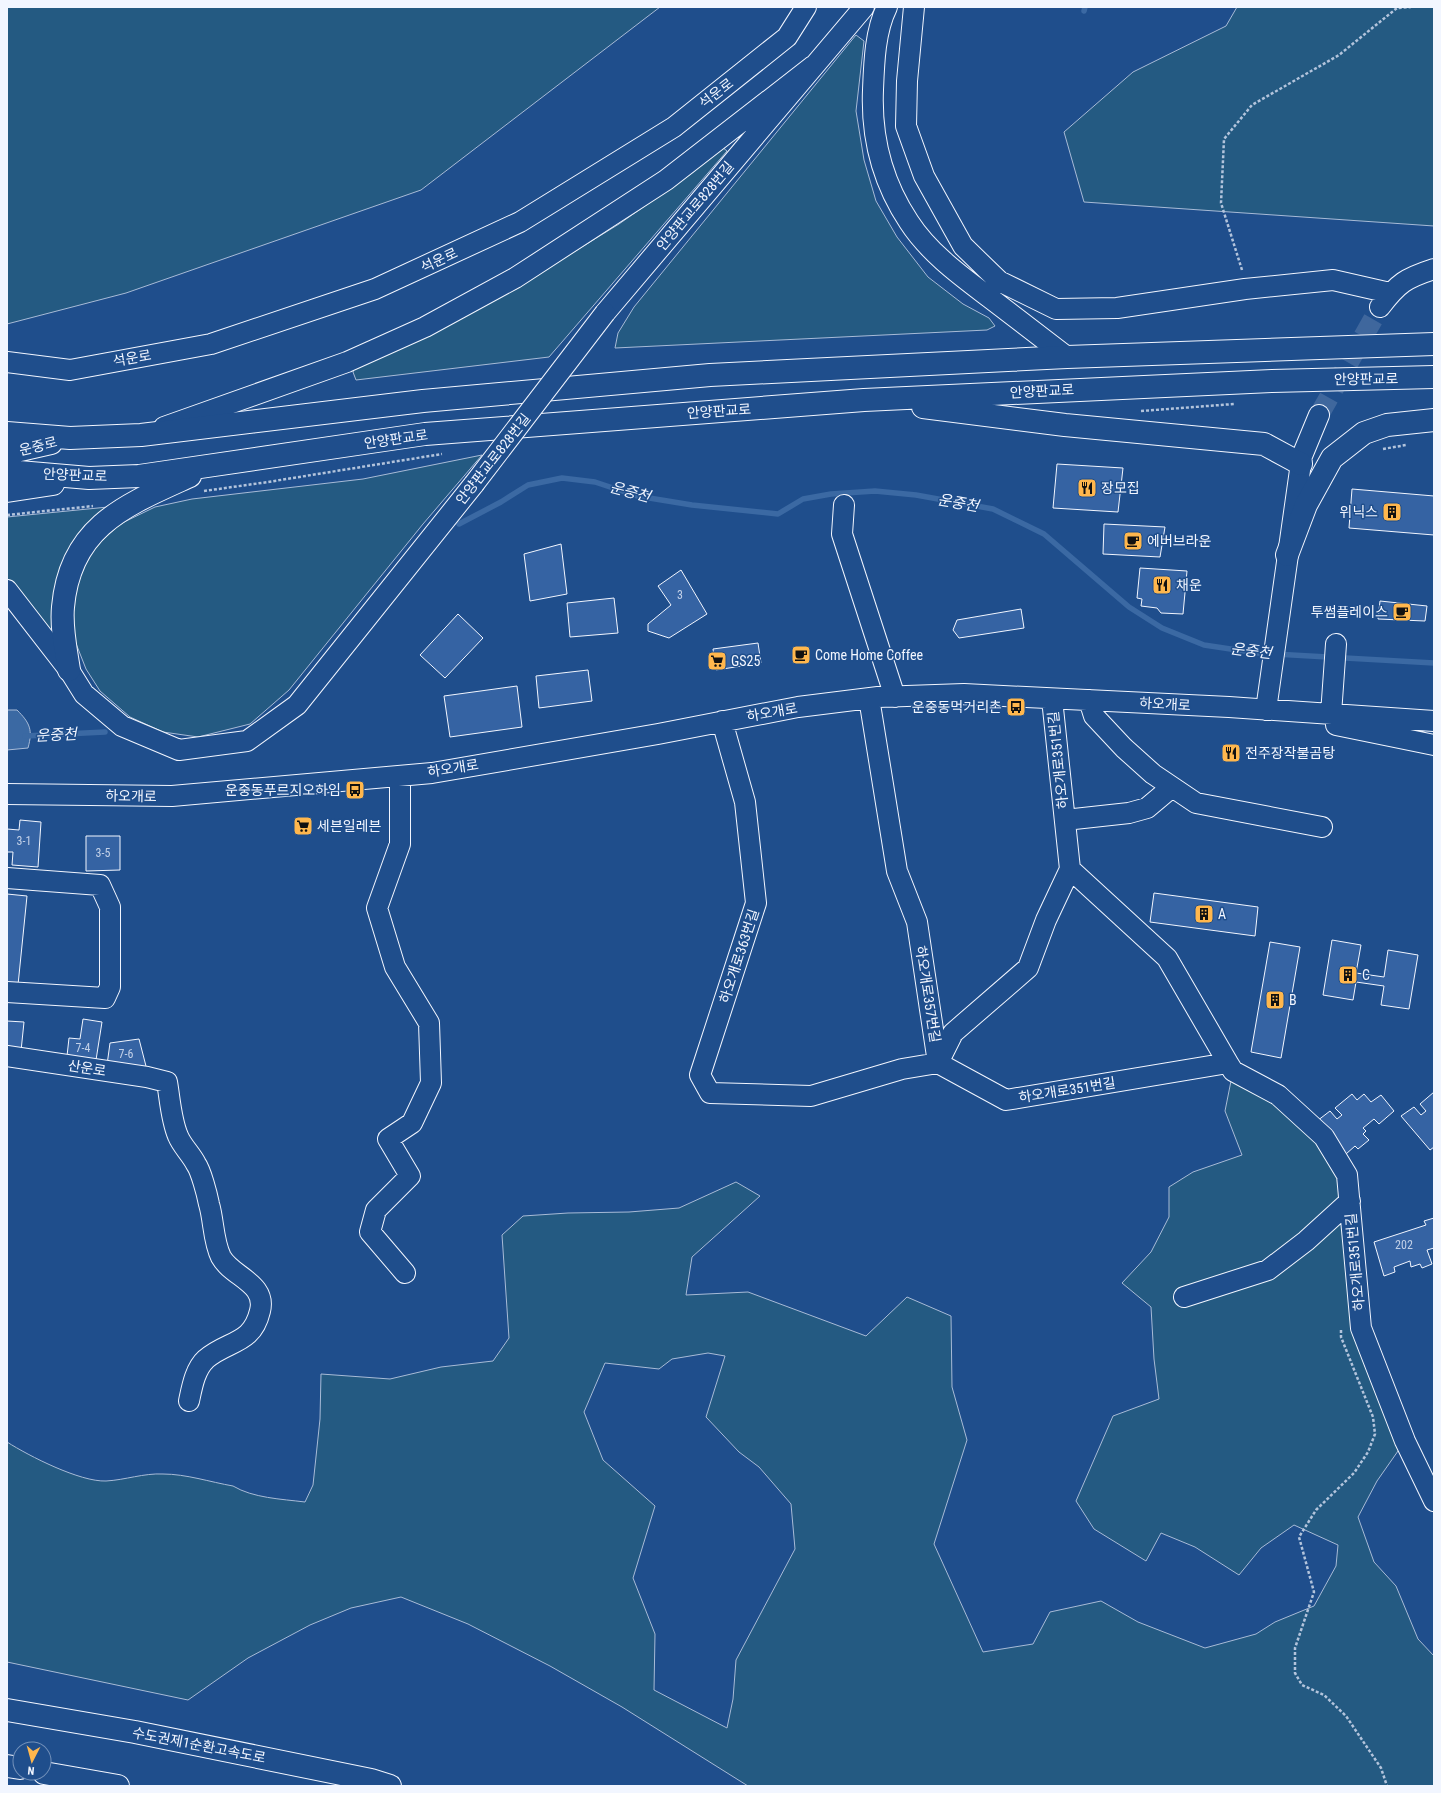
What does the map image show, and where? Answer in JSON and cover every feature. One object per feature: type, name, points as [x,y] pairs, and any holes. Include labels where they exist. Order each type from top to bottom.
[{"type":"main road","points":[[7,433],[70,438],[141,435],[423,400],[710,375],[1067,357],[1434,344]]},
{"type":"main road","name":"안양판교로","points":[[7,471],[89,478],[139,476],[209,467],[425,434],[864,400],[1272,380],[1434,377]]},
{"type":"main road","points":[[864,400],[1069,426],[1264,444],[1300,464]]},
{"type":"main road","points":[[1287,555],[1306,505],[1332,458],[1364,433],[1387,425],[1434,420]]},
{"type":"main road","name":"운중로","points":[[7,453],[70,438]]},
{"type":"main road","points":[[69,670],[63,624],[65,591],[73,566],[91,534],[106,520],[128,504],[209,467]]},
{"type":"main road","points":[[7,491],[89,478]]},
{"type":"main road","name":"수도권제1순환고속도로","points":[[7,1710],[135,1732],[371,1780],[390,1786]]},
{"type":"main road","points":[[52,1774],[118,1786]]},
{"type":"street","name":"석운로","points":[[7,362],[70,370],[211,344],[375,289],[520,222],[674,127],[787,37],[806,7]]},
{"type":"street","name":"안양판교로828번길","points":[[9,593],[69,670],[84,694],[122,726],[179,750],[247,741],[298,705],[474,484],[605,313],[864,7]]},
{"type":"street","points":[[888,7],[874,56],[872,106],[875,138],[889,187],[909,223],[936,254],[972,285],[1067,357]]},
{"type":"street","points":[[914,7],[907,81],[906,126],[924,176],[963,246],[999,281],[1056,309],[1117,308],[1245,289],[1333,280],[1385,300],[1405,280],[1434,269]]},
{"type":"street","points":[[141,435],[347,362],[426,327],[515,278],[666,180],[813,66]]},
{"type":"street","points":[[1319,415],[1300,464],[1266,710],[1434,745]]},
{"type":"street","points":[[844,505],[842,534],[895,697]]},
{"type":"street","points":[[1331,714],[1336,644]]},
{"type":"street","name":"하오개로","points":[[7,794],[172,796],[432,773],[798,707],[869,698],[964,694],[1266,710],[1434,721]]},
{"type":"street","name":"하오개로357번길","points":[[710,1093],[811,1096],[902,1069],[938,1063],[917,922],[897,871],[869,698]]},
{"type":"street","name":"하오개로351번길","points":[[1052,699],[1070,869],[1167,958],[1233,1071],[1278,1095],[1324,1137],[1347,1175],[1361,1328],[1405,1441],[1434,1501]]},
{"type":"street","points":[[1089,700],[1094,716],[1102,726],[1153,774],[1196,803],[1322,827]]},
{"type":"street","name":"하오개로363번길","points":[[710,1093],[700,1075],[756,903],[745,802],[722,721]]},
{"type":"street","points":[[400,776],[400,844],[377,908],[395,967],[429,1022],[431,1083],[412,1123],[388,1139],[410,1176],[376,1210],[370,1232],[405,1273]]},
{"type":"street","points":[[1064,820],[1103,817],[1146,808],[1172,787]]},
{"type":"street","points":[[938,1063],[953,1033],[1028,968],[1046,920],[1070,869]]},
{"type":"street","points":[[7,878],[100,885],[110,907],[110,987],[105,998],[7,992]]},
{"type":"street","name":"산운로","points":[[7,1056],[147,1077],[167,1082],[178,1136],[197,1165],[209,1204],[217,1247],[222,1259],[232,1270],[254,1286],[260,1296],[261,1309],[257,1321],[250,1333],[240,1341],[205,1360],[198,1370],[189,1401]]},
{"type":"street","name":"하오개로351번길","points":[[938,1063],[1006,1100],[1228,1063]]},
{"type":"street","points":[[1184,1297],[1268,1270],[1306,1241],[1350,1201]]},
{"type":"path","points":[[1245,289],[1242,267],[1222,203],[1224,139],[1252,105],[1339,55],[1398,8],[1411,7]]},
{"type":"path","points":[[1134,412],[1238,404]]},
{"type":"path","name":"안양판교로","points":[[197,492],[443,454]]},
{"type":"path","points":[[7,516],[100,505]]},
{"type":"path","points":[[1348,1356],[1373,1417],[1375,1434],[1368,1452],[1354,1473],[1316,1510],[1299,1537],[1314,1592],[1295,1648],[1295,1673],[1302,1685],[1324,1695],[1346,1716],[1381,1768],[1387,1786]]},
{"type":"shaded area","points":[[7,7],[660,7],[421,190],[126,293],[7,324]]},
{"type":"shaded area","points":[[1237,7],[1434,7],[1434,226],[1084,202],[1064,132],[1133,72],[1226,26]]},
{"type":"shaded area","points":[[856,35],[864,41],[856,111],[864,160],[876,201],[897,237],[928,277],[963,304],[989,318],[995,326],[987,330],[615,348],[618,333],[634,307]]},
{"type":"shaded area","points":[[722,147],[727,151],[549,357],[356,380],[353,372],[356,363],[517,287],[619,224],[692,173]]},
{"type":"shaded area","points":[[482,455],[423,524],[289,690],[250,724],[198,737],[163,732],[130,717],[100,691],[86,669],[75,641],[71,612],[78,579],[94,548],[120,524],[155,507],[192,499],[363,479]]},
{"type":"shaded area","points":[[108,507],[54,642],[7,579],[7,517]]},
{"type":"shaded area","points":[[7,710],[17,710],[28,723],[30,736],[28,748],[7,750]]},
{"type":"shaded area","points":[[1233,1071],[1278,1095],[1347,1175],[1361,1328],[1405,1441],[1377,1481],[1358,1517],[1374,1562],[1396,1586],[1418,1639],[1434,1656],[1434,1786],[748,1786],[622,1707],[550,1666],[468,1624],[401,1597],[351,1608],[310,1625],[248,1658],[188,1700],[7,1662],[7,1442],[55,1467],[69,1473],[95,1480],[106,1481],[156,1474],[172,1474],[233,1486],[258,1496],[305,1502],[313,1485],[320,1419],[321,1374],[390,1379],[441,1367],[493,1361],[509,1338],[502,1235],[523,1216],[568,1213],[629,1212],[679,1208],[736,1182],[760,1196],[692,1257],[686,1295],[748,1292],[866,1336],[907,1297],[951,1316],[952,1387],[967,1440],[934,1544],[983,1652],[1033,1644],[1050,1612],[1101,1601],[1138,1622],[1205,1648],[1256,1634],[1275,1622],[1314,1606],[1336,1566],[1338,1545],[1294,1525],[1261,1548],[1239,1575],[1195,1547],[1161,1533],[1146,1561],[1094,1529],[1076,1501],[1113,1416],[1159,1399],[1154,1359],[1151,1307],[1122,1283],[1151,1252],[1169,1217],[1169,1187],[1193,1172],[1242,1155],[1225,1111]],"holes":[[[708,1353],[725,1356],[706,1417],[739,1452],[759,1467],[791,1504],[795,1549],[736,1660],[733,1699],[727,1728],[654,1690],[655,1634],[633,1578],[655,1506],[603,1460],[584,1412],[605,1363],[659,1369],[672,1359]]]},
{"type":"building","name":"장모집","points":[[1057,464],[1123,468],[1118,512],[1053,508]]},
{"type":"building","name":"위닉스","points":[[1352,489],[1434,496],[1434,535],[1349,528]]},
{"type":"building","name":"에버브라운","points":[[1104,524],[1165,527],[1160,557],[1103,554]]},
{"type":"building","points":[[561,544],[567,594],[530,601],[524,554]]},
{"type":"building","name":"채운","points":[[1140,568],[1187,571],[1183,614],[1161,613],[1157,608],[1141,606],[1142,599],[1137,598]]},
{"type":"building","points":[[681,570],[707,614],[669,638],[648,631],[648,624],[671,605],[658,586]]},
{"type":"building","points":[[614,598],[618,633],[570,637],[567,603]]},
{"type":"building","name":"투썸플레이스","points":[[1380,601],[1427,606],[1425,621],[1378,619]]},
{"type":"building","points":[[1021,609],[1024,628],[959,638],[953,630],[957,620]]},
{"type":"building","points":[[458,614],[483,638],[445,678],[420,655]]},
{"type":"building","points":[[758,643],[761,663],[716,670],[713,649]]},
{"type":"building","points":[[588,670],[592,701],[539,708],[536,676]]},
{"type":"building","points":[[517,686],[522,727],[450,737],[444,696]]},
{"type":"building","points":[[20,820],[41,822],[38,867],[12,865],[13,852],[7,852],[7,829],[19,830]]},
{"type":"building","points":[[86,836],[120,836],[120,870],[86,871]]},
{"type":"building","name":"A","points":[[1154,893],[1258,907],[1255,936],[1150,922]]},
{"type":"building","points":[[7,894],[27,896],[18,985],[7,984]]},
{"type":"building","name":"C","points":[[1332,940],[1361,945],[1356,973],[1384,977],[1388,950],[1418,955],[1409,1009],[1381,1005],[1384,986],[1356,982],[1353,1000],[1323,995]]},
{"type":"building","name":"B","points":[[1270,942],[1300,947],[1281,1058],[1251,1052]]},
{"type":"building","points":[[83,1019],[102,1022],[96,1060],[67,1056],[69,1038],[80,1039]]},
{"type":"building","points":[[7,1021],[24,1022],[21,1051],[7,1049]]},
{"type":"building","points":[[139,1039],[147,1070],[107,1065],[110,1043]]},
{"type":"building","points":[[1434,1092],[1434,1147],[1430,1150],[1401,1116],[1414,1107],[1421,1115],[1426,1111],[1420,1104]]},
{"type":"building","points":[[1352,1094],[1357,1100],[1364,1094],[1371,1102],[1381,1095],[1394,1111],[1379,1124],[1374,1119],[1363,1128],[1366,1131],[1363,1134],[1369,1140],[1358,1149],[1355,1146],[1346,1154],[1317,1121],[1330,1111],[1337,1119],[1342,1115],[1335,1108]]},
{"type":"building","points":[[1434,1218],[1434,1248],[1427,1250],[1432,1264],[1422,1268],[1420,1264],[1411,1267],[1410,1261],[1394,1267],[1395,1272],[1384,1276],[1374,1242],[1426,1225],[1424,1221]]},
{"type":"waterway","points":[[1084,11],[1085,7]]},
{"type":"waterway","name":"운중천","points":[[459,524],[501,502],[528,485],[562,478],[595,482],[637,496],[692,505],[778,514],[803,499],[831,494],[875,491],[916,495],[993,509],[1044,534],[1129,607],[1162,628],[1204,645],[1257,653],[1434,663]]},
{"type":"waterway","name":"운중천","points":[[25,736],[105,732]]},
{"type":"tunnel","points":[[1319,415],[1380,307]]},
{"type":"place","name":"장모집","points":[[1087,488]]},
{"type":"place","name":"위닉스","points":[[1392,512]]},
{"type":"place","name":"에버브라운","points":[[1133,541]]},
{"type":"place","name":"채운","points":[[1162,585]]},
{"type":"place","name":"투썸플레이스","points":[[1402,612]]},
{"type":"place","name":"Come Home Coffee","points":[[801,655]]},
{"type":"place","name":"GS25","points":[[717,661]]},
{"type":"place","name":"운중동먹거리촌","points":[[1016,707]]},
{"type":"place","name":"전주장작불곰탕","points":[[1231,753]]},
{"type":"place","name":"운중동푸르지오하임","points":[[355,790]]},
{"type":"place","name":"세븐일레븐","points":[[303,826]]},
{"type":"place","name":"A","points":[[1204,914]]},
{"type":"place","name":"C","points":[[1348,975]]},
{"type":"place","name":"B","points":[[1275,1000]]}]
